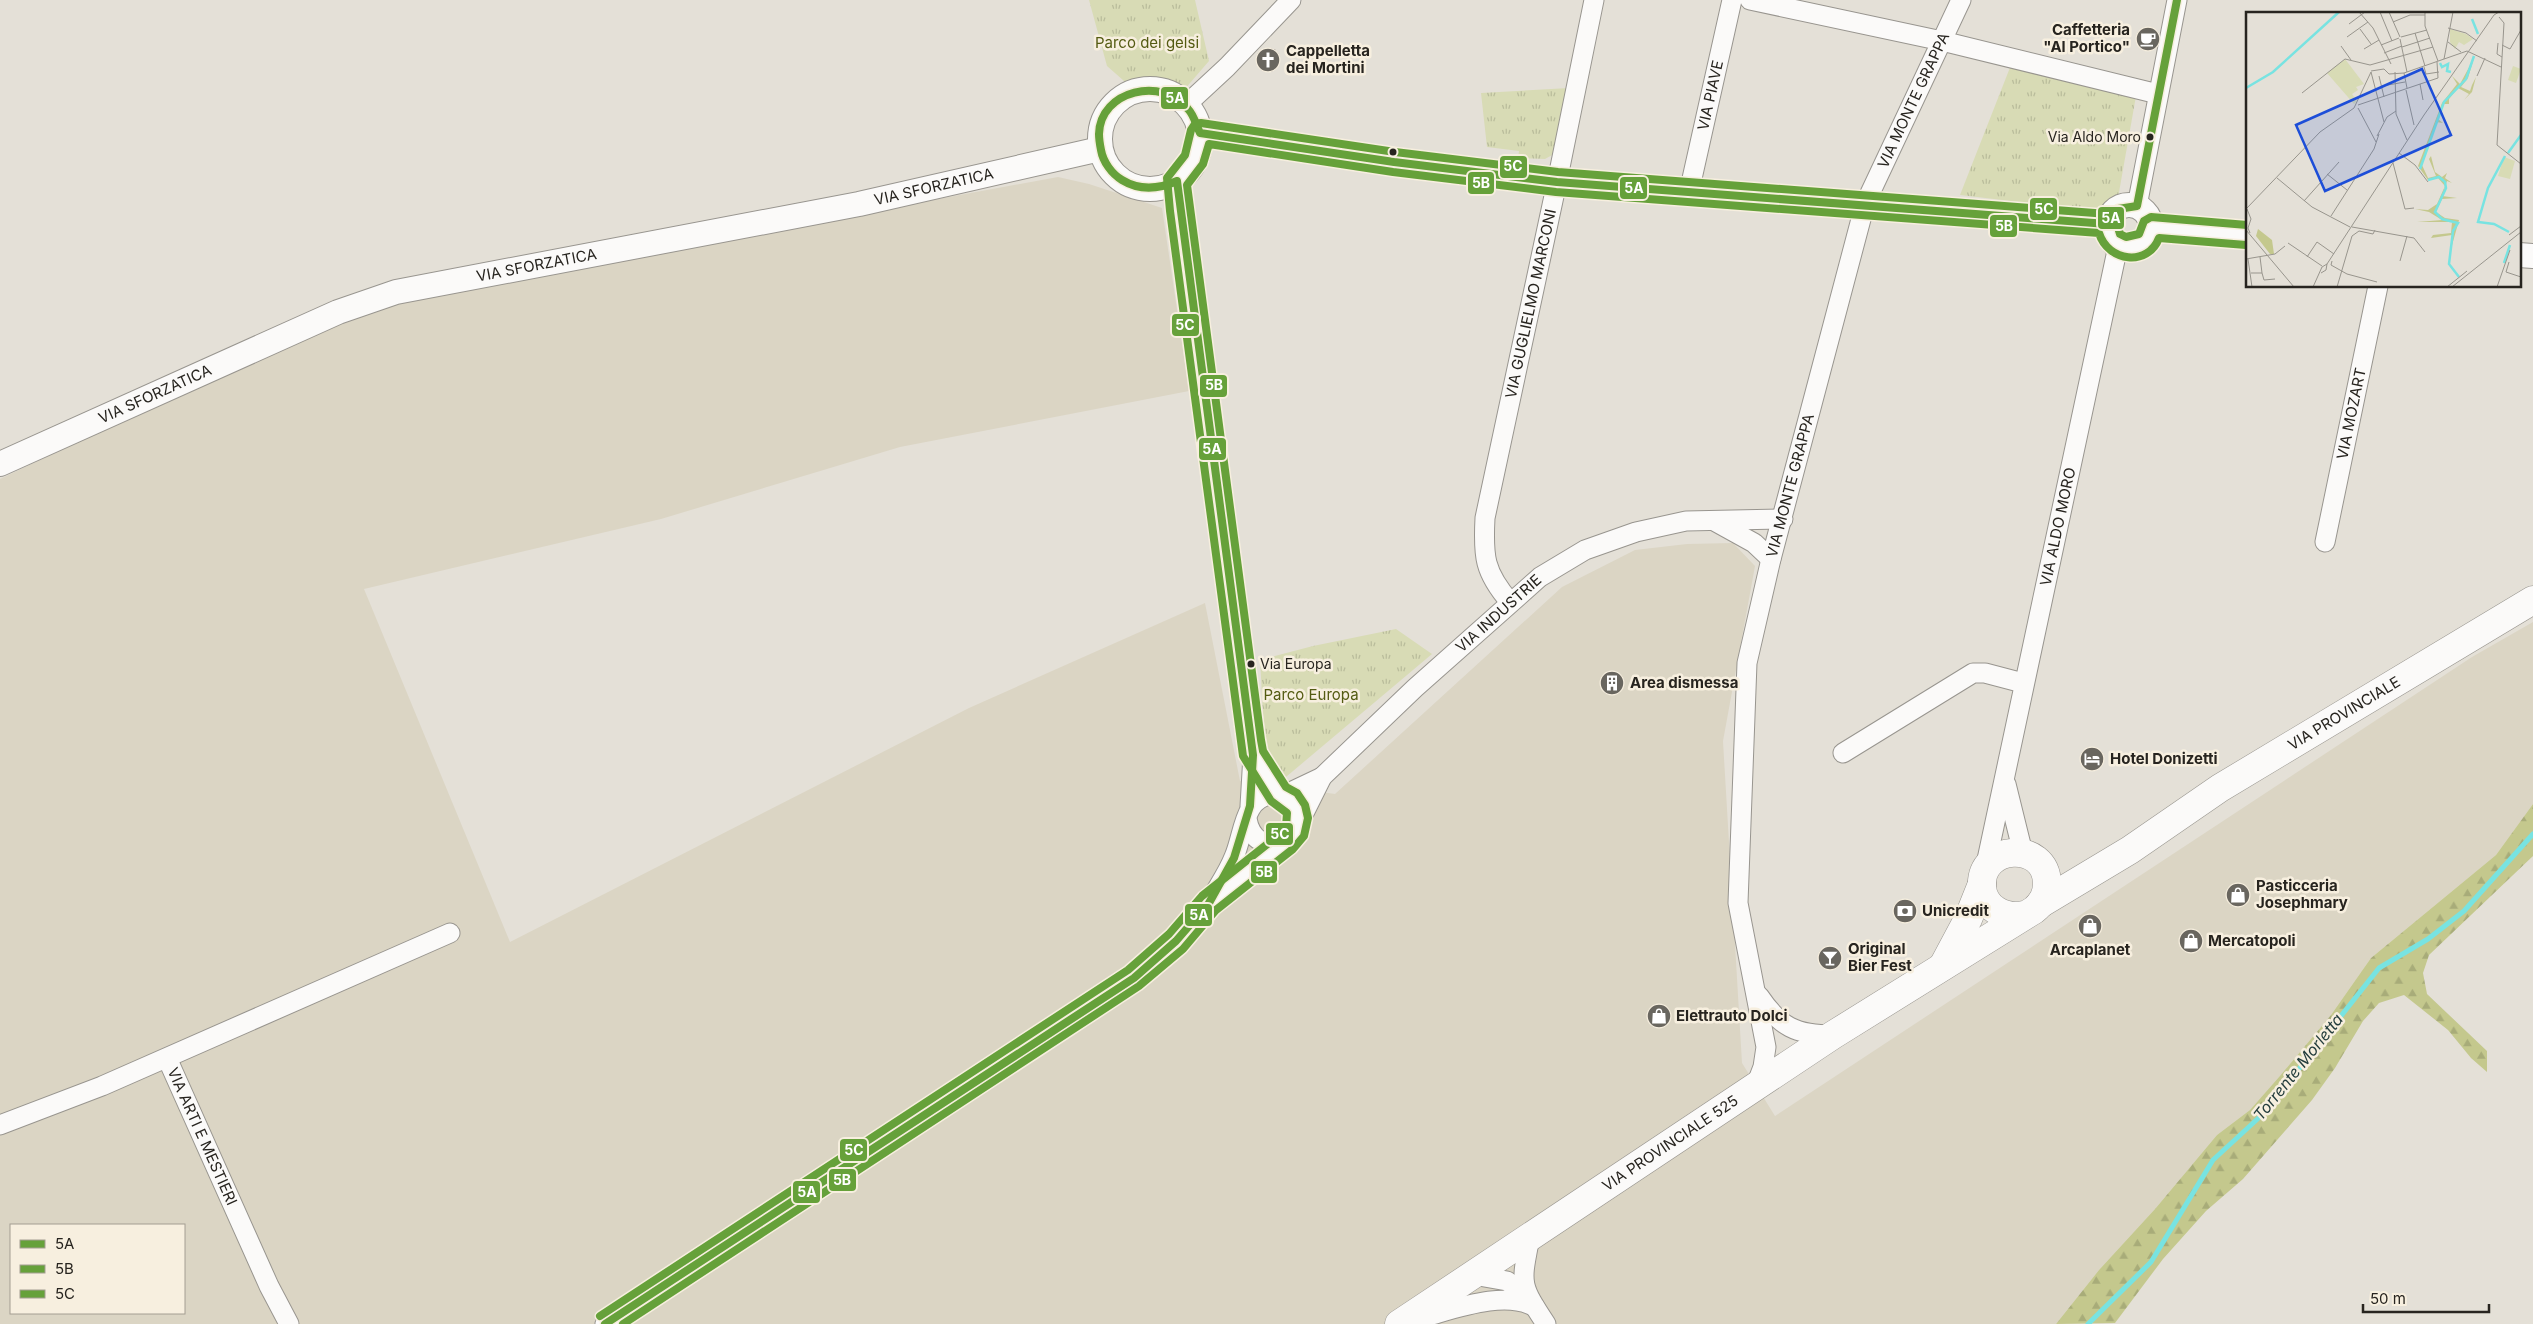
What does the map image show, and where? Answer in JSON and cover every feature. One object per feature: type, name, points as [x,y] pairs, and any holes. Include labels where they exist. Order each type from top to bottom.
[{"type":"main road","name":"VIA PROVINCIALE","points":[[2158,832],[2220,788],[2533,600]]},
{"type":"main road","name":"VIA PROVINCIALE 525","points":[[1399,1324],[1833,1035],[2158,832]]},
{"type":"main road","name":"VIA PROVINCIALE 525","points":[[1943,965],[1968,919],[1990,862],[2000,855],[2012,852],[2067,869],[2105,866]]},
{"type":"main road","points":[[1983,878],[1986,900],[1994,909],[2008,916],[2032,910],[2046,894],[2047,882],[2032,858]]},
{"type":"street","points":[[1186,105],[1227,68],[1291,0]]},
{"type":"street","name":"VIA GUGLIELMO MARCONI","points":[[1510,602],[1494,584],[1483,550],[1485,518],[1594,0]]},
{"type":"street","name":"VIA PIAVE","points":[[1689,192],[1732,0]]},
{"type":"street","points":[[1750,0],[1942,41],[2158,94]]},
{"type":"street","name":"VIA MONTE GRAPPA","points":[[1757,993],[1738,903],[1747,663],[1771,559],[1865,204],[1961,0]]},
{"type":"street","points":[[2137,206],[2177,0]]},
{"type":"street","points":[[1136,90],[1163,90],[1179,98],[1196,119],[1200,133],[1198,153],[1190,169],[1177,181],[1167,186],[1150,189],[1133,186],[1118,178],[1106,165],[1100,149],[1099,138],[1103,120],[1112,105],[1120,98],[1136,90]]},
{"type":"street","points":[[1200,133],[1394,162],[1557,182],[1865,204],[2107,224]]},
{"type":"street","name":"VIA SFORZATICA","points":[[0,464],[338,312],[396,292],[858,204],[1100,149]]},
{"type":"street","points":[[1177,181],[1253,755],[1248,830],[1259,841],[1268,845],[1291,836],[1298,818],[1296,809],[1281,795],[1253,755]]},
{"type":"street","points":[[2124,205],[2137,206],[2148,214],[2152,227],[2147,242],[2133,249],[2118,246],[2109,236],[2107,224],[2113,212],[2124,205]]},
{"type":"street","points":[[2152,227],[2246,234]]},
{"type":"street","name":"VIA ALDO MORO","points":[[1983,878],[2023,683],[2118,246]]},
{"type":"street","points":[[2520,255],[2533,256]]},
{"type":"street","name":"VIA MOZART","points":[[2325,542],[2378,288]]},
{"type":"street","name":"VIA INDUSTRIE","points":[[605,1324],[1134,978],[1176,941],[1209,903],[1291,836],[1322,777],[1415,688],[1510,602],[1540,578],[1585,550],[1636,532],[1678,523],[1782,519]]},
{"type":"street","points":[[1716,522],[1754,543],[1771,559]]},
{"type":"street","points":[[1843,753],[1973,673],[1986,673],[2023,683]]},
{"type":"street","name":"VIA INDUSTRIE","points":[[1209,903],[1234,858],[1248,813],[1265,795],[1281,795],[1322,777]]},
{"type":"street","name":"VIA ALDO MORO","points":[[2004,778],[2032,858]]},
{"type":"street","points":[[167,1058],[450,933]]},
{"type":"street","points":[[1757,993],[1768,1010],[1791,1028],[1810,1035],[1833,1035]]},
{"type":"street","points":[[1755,1088],[1766,1057],[1757,993]]},
{"type":"street","name":"VIA ARTI E MESTIERI","points":[[0,1125],[31,1115],[167,1058],[269,1286],[289,1324]]},
{"type":"street","points":[[1530,1237],[1523,1276],[1531,1302]]},
{"type":"street","points":[[1473,1275],[1507,1282],[1531,1302],[1546,1324]]},
{"type":"street","points":[[1399,1324],[1483,1302],[1508,1299],[1527,1303],[1531,1302]]},
{"type":"shaded area","points":[[1058,177],[1089,184],[1162,208],[1189,391],[900,447],[661,519],[364,589],[510,942],[969,708],[1205,603],[1240,781],[1335,794],[1562,587],[1635,550],[1687,544],[1733,543],[1755,566],[1723,741],[1742,1063],[1775,1116],[2472,657],[2533,622],[2533,804],[2496,855],[2371,958],[2331,1015],[2279,1077],[2250,1110],[2217,1135],[2155,1209],[2099,1270],[2056,1324],[0,1324],[0,479],[368,304]]},
{"type":"green space","name":"Parco dei gelsi","points":[[1089,0],[1195,0],[1209,61],[1184,90],[1160,85],[1132,88],[1107,66]]},
{"type":"green space","points":[[2011,65],[2136,96],[2118,198],[2097,211],[1960,195]]},
{"type":"green space","points":[[1569,88],[1554,154],[1545,159],[1518,158],[1519,151],[1487,147],[1481,93]]},
{"type":"green space","name":"Parco Europa","points":[[1396,629],[1432,654],[1280,782],[1269,752],[1266,737],[1260,660],[1313,646]]},
{"type":"green space","points":[[2533,804],[2533,856],[2429,955],[2423,973],[2427,994],[2487,1051],[2487,1072],[2471,1058],[2448,1030],[2404,995],[2379,1003],[2363,1021],[2335,1068],[2312,1100],[2243,1179],[2206,1211],[2163,1259],[2115,1323],[2056,1324],[2099,1270],[2155,1209],[2217,1135],[2250,1110],[2279,1077],[2331,1015],[2371,958],[2496,855]]},
{"type":"waterway","name":"Torrente Morletta","points":[[2088,1324],[2151,1262],[2213,1160],[2264,1113],[2379,968],[2428,939],[2464,911],[2533,834]]},
{"type":"transit line","name":"5A","points":[[605,1324],[1134,978],[1176,941],[1209,903],[1234,858],[1250,806],[1253,755],[1177,181],[1150,188],[1136,186],[1122,180],[1111,171],[1102,154],[1099,136],[1102,119],[1110,107],[1121,98],[1134,93],[1149,91],[1164,93],[1177,99],[1190,111],[1200,133],[1394,162],[1557,182],[2107,224],[2118,209],[2137,206],[2177,0]]},
{"type":"transit line","name":"5C","points":[[600,1316],[1128,970],[1169,934],[1202,896],[1280,834],[1286,827],[1287,813],[1271,801],[1243,756],[1170,211],[1167,178],[1185,155],[1191,130],[1195,124],[1201,123],[1395,152],[1558,172],[2108,214],[2115,217],[2120,234],[2126,237],[2139,234],[2144,221],[2151,217],[2246,225]]},
{"type":"transit line","name":"5B","points":[[623,1324],[1139,986],[1183,949],[1216,910],[1293,849],[1304,836],[1308,818],[1305,805],[1297,793],[1286,787],[1263,751],[1261,740],[1187,185],[1203,164],[1209,144],[1393,172],[1556,192],[2099,233],[2104,243],[2111,250],[2119,255],[2128,257],[2138,257],[2146,254],[2154,247],[2159,238],[2246,245]]},
{"type":"place","name":"Caffetteria \"Al Portico\"","points":[[2148,39]]},
{"type":"place","name":"Cappelletta dei Mortini","points":[[1268,60]]},
{"type":"place","name":"Via Aldo Moro","points":[[2150,137]]},
{"type":"place","name":"Via Europa","points":[[1251,664]]},
{"type":"place","name":"Area dismessa","points":[[1612,683]]},
{"type":"place","name":"Hotel Donizetti","points":[[2092,759]]},
{"type":"place","name":"Pasticceria Josephmary","points":[[2238,895]]},
{"type":"place","name":"Unicredit","points":[[1905,911]]},
{"type":"place","name":"Arcaplanet","points":[[2090,926]]},
{"type":"place","name":"Mercatopoli","points":[[2191,941]]},
{"type":"place","name":"Original Bier Fest","points":[[1830,958]]},
{"type":"place","name":"Elettrauto Dolci","points":[[1659,1016]]}]
